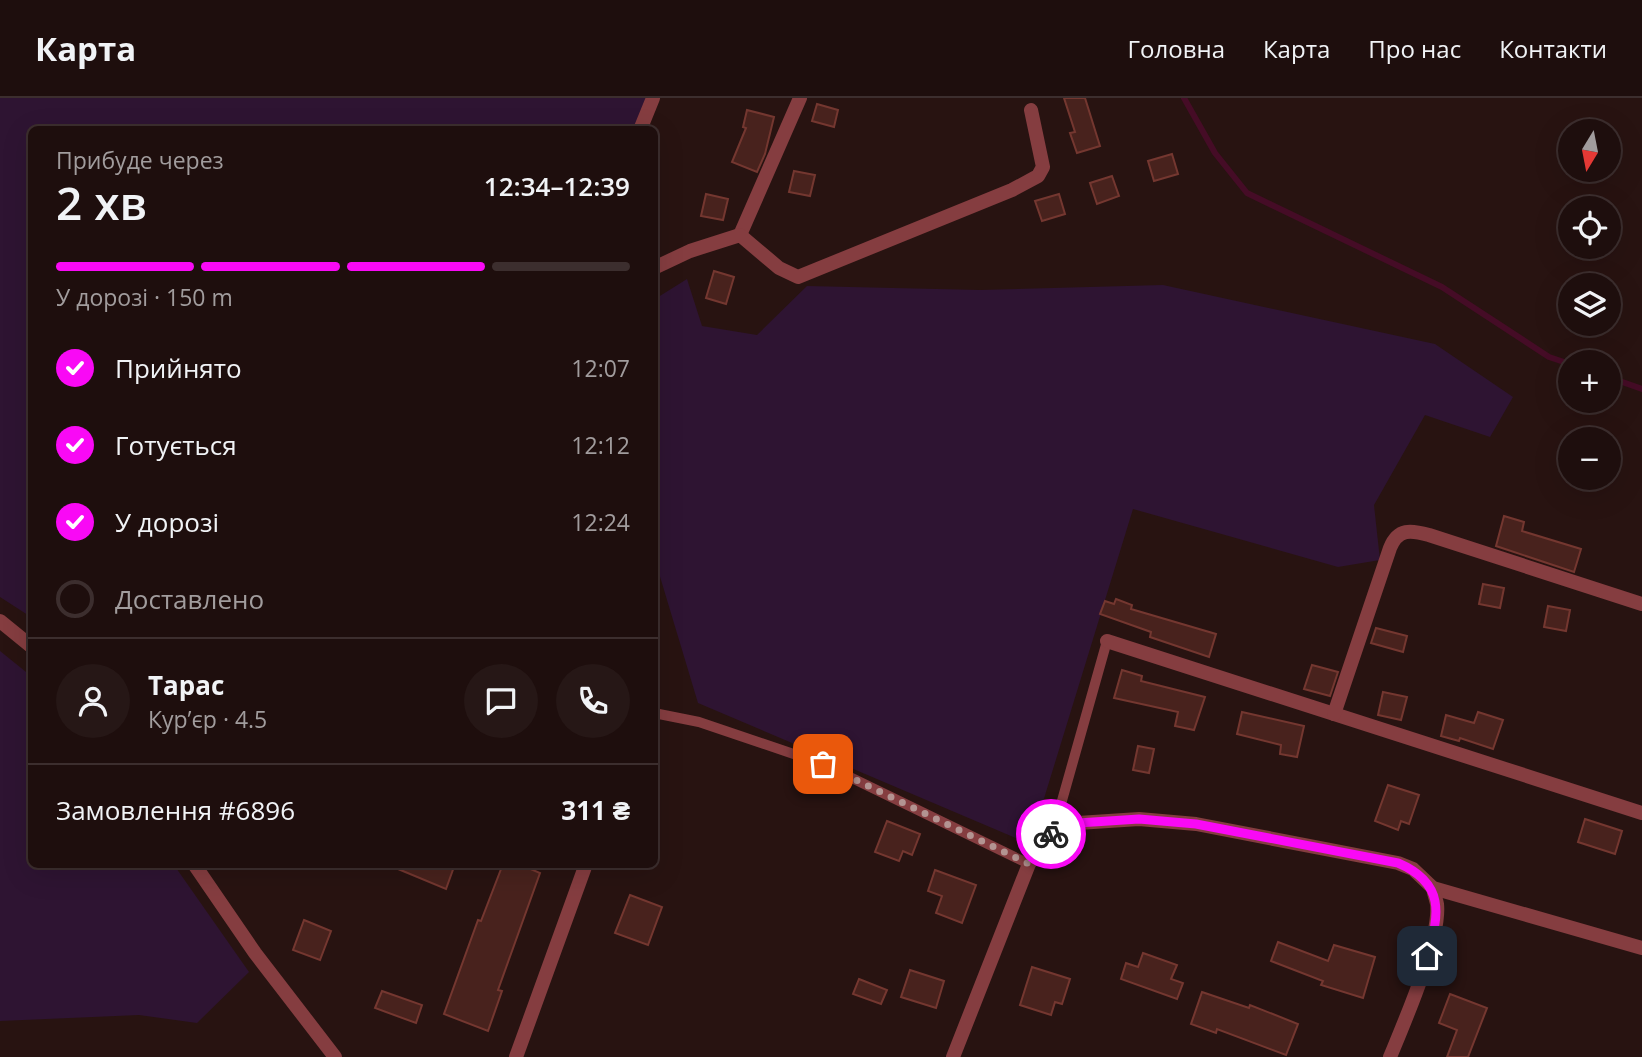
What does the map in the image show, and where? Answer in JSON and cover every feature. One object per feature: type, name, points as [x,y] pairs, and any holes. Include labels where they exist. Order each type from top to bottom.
[{"type":"street","points":[[642,126],[653,98]]},
{"type":"street","points":[[658,266],[690,251],[740,235],[800,98]]},
{"type":"street","points":[[740,235],[779,268],[798,277],[1012,190],[1038,177],[1043,167],[1031,110]]},
{"type":"street","points":[[1334,714],[1393,540],[1407,531],[1429,535],[1642,604]]},
{"type":"street","points":[[0,621],[28,644]]},
{"type":"street","points":[[1107,641],[1642,813]]},
{"type":"street","points":[[953,1057],[991,954],[1029,864],[1054,829],[1078,823],[1139,819],[1196,824],[1398,863],[1413,869],[1433,888],[1642,948]]},
{"type":"street","points":[[197,868],[255,953],[335,1057]]},
{"type":"street","points":[[516,1057],[585,868]]},
{"type":"street","points":[[1390,1057],[1415,994],[1433,937],[1437,907],[1433,888]]},
{"type":"lane","points":[[1054,829],[1107,641]]},
{"type":"lane","points":[[658,714],[699,722],[823,764],[1029,864]]},
{"type":"shaded area","points":[[0,98],[649,98],[637,126],[28,126],[28,615],[0,597]]},
{"type":"shaded area","points":[[687,279],[702,326],[757,335],[807,286],[980,290],[1163,285],[1435,344],[1513,397],[1490,437],[1425,415],[1374,505],[1380,560],[1338,567],[1133,509],[1030,844],[698,703],[658,570],[658,297]]},
{"type":"shaded area","points":[[0,651],[28,674],[28,868],[176,868],[249,972],[197,1023],[139,1015],[0,1021]]},
{"type":"building","points":[[1064,98],[1085,98],[1100,146],[1077,153],[1070,133],[1075,132]]},
{"type":"building","points":[[817,104],[838,110],[834,127],[812,121]]},
{"type":"building","points":[[747,110],[774,117],[765,154],[757,172],[732,162],[746,128],[743,127]]},
{"type":"building","points":[[1172,154],[1178,174],[1154,181],[1148,161]]},
{"type":"building","points":[[794,171],[815,175],[810,196],[789,192]]},
{"type":"building","points":[[1112,176],[1119,196],[1097,204],[1090,183]]},
{"type":"building","points":[[706,194],[728,199],[723,220],[701,216]]},
{"type":"building","points":[[1059,194],[1065,214],[1042,221],[1035,201]]},
{"type":"building","points":[[714,271],[734,277],[726,304],[706,298]]},
{"type":"building","points":[[1504,516],[1524,522],[1522,531],[1581,549],[1574,572],[1496,546]]},
{"type":"building","points":[[1483,584],[1504,588],[1500,608],[1479,604]]},
{"type":"building","points":[[1116,599],[1132,605],[1131,609],[1216,634],[1209,657],[1150,637],[1151,632],[1100,614],[1105,601],[1114,604]]},
{"type":"building","points":[[1548,606],[1570,610],[1566,631],[1544,627]]},
{"type":"building","points":[[1376,628],[1407,636],[1403,652],[1371,643]]},
{"type":"building","points":[[1312,665],[1338,672],[1330,696],[1304,689]]},
{"type":"building","points":[[1122,670],[1142,676],[1141,681],[1205,697],[1194,730],[1175,726],[1178,712],[1114,698]]},
{"type":"building","points":[[1383,692],[1407,697],[1401,720],[1378,715]]},
{"type":"building","points":[[1242,712],[1304,726],[1297,757],[1280,754],[1281,745],[1237,734]]},
{"type":"building","points":[[1478,712],[1503,720],[1493,749],[1460,738],[1459,741],[1441,736],[1446,715],[1474,723]]},
{"type":"building","points":[[1138,746],[1154,749],[1149,773],[1133,770]]},
{"type":"building","points":[[1388,785],[1419,795],[1409,824],[1401,821],[1398,830],[1375,821]]},
{"type":"building","points":[[1585,819],[1622,831],[1615,854],[1578,842]]},
{"type":"building","points":[[887,821],[920,834],[912,855],[903,851],[899,861],[875,852]]},
{"type":"building","points":[[396,868],[454,868],[446,889]]},
{"type":"building","points":[[501,868],[528,868],[540,873],[498,990],[502,991],[488,1031],[444,1014],[478,920],[481,921]]},
{"type":"building","points":[[935,870],[976,885],[962,923],[936,913],[942,896],[928,891]]},
{"type":"building","points":[[630,895],[662,907],[648,945],[615,933]]},
{"type":"building","points":[[304,920],[331,931],[320,960],[293,950]]},
{"type":"building","points":[[1278,942],[1328,961],[1334,945],[1375,957],[1363,998],[1321,985],[1323,981],[1271,961]]},
{"type":"building","points":[[1143,953],[1177,965],[1171,979],[1183,983],[1177,999],[1121,979],[1126,963],[1138,967]]},
{"type":"building","points":[[1032,967],[1070,979],[1062,1004],[1055,1002],[1051,1015],[1020,1005]]},
{"type":"building","points":[[910,970],[944,981],[936,1008],[901,997]]},
{"type":"building","points":[[859,979],[887,990],[881,1004],[853,994]]},
{"type":"building","points":[[382,991],[422,1005],[416,1023],[375,1008]]},
{"type":"building","points":[[1202,992],[1249,1008],[1250,1005],[1298,1024],[1286,1055],[1217,1029],[1216,1033],[1191,1024]]},
{"type":"building","points":[[1450,994],[1487,1008],[1468,1057],[1447,1057],[1457,1030],[1439,1023]]},
{"type":"waterway","points":[[1184,98],[1215,153],[1247,193],[1442,287],[1549,357],[1558,360]]},
{"type":"waterway","points":[[1621,382],[1642,389]]},
{"type":"way so far","points":[[823,764],[1029,864],[1051,834]]},
{"type":"route","points":[[1051,834],[1054,829],[1078,823],[1139,819],[1196,824],[1398,863],[1413,869],[1433,888],[1437,907],[1427,956]]}]
